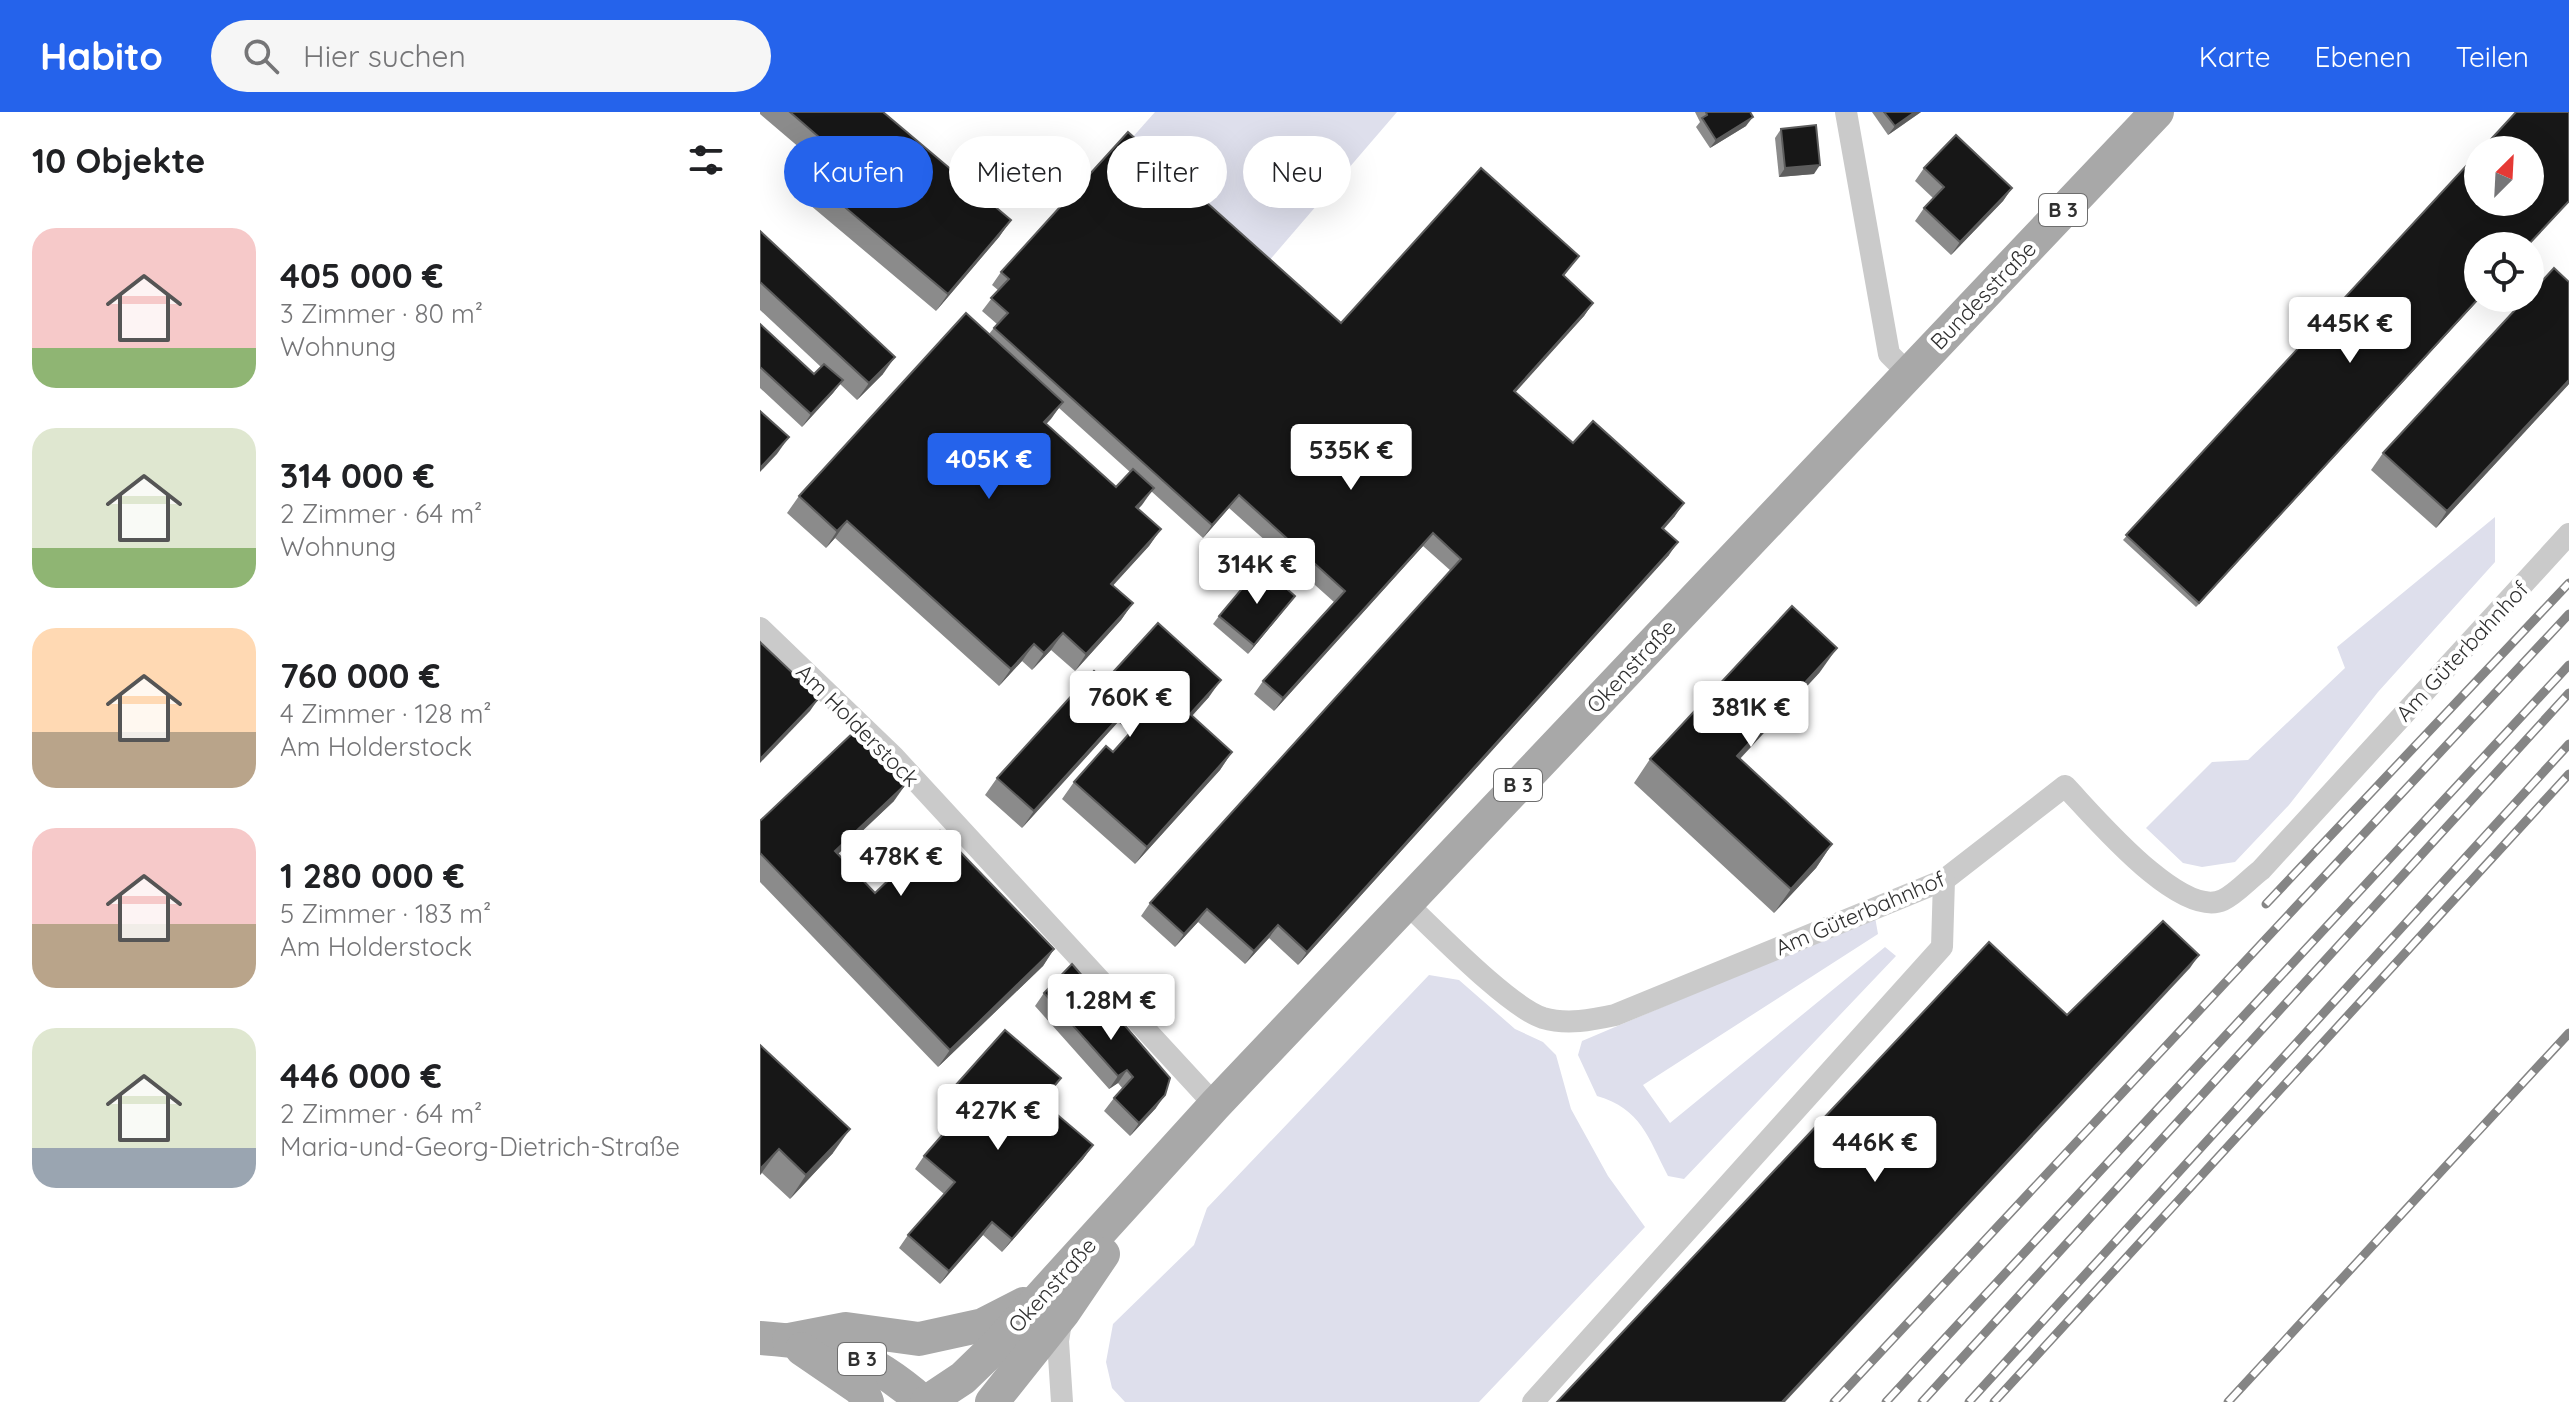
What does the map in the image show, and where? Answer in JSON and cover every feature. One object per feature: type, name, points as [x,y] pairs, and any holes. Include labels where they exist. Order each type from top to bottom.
[{"type":"main road","name":"Bundesstraße","points":[[1908,373],[2157,112]]},
{"type":"main road","name":"Okenstraße","points":[[991,1402],[1054,1303],[1168,1157],[1908,373]]},
{"type":"main road","name":"Okenstraße","points":[[925,1402],[963,1378],[1054,1303]]},
{"type":"main road","name":"B 3","points":[[774,1339],[846,1329],[919,1339],[983,1325],[1054,1303]]},
{"type":"main road","name":"B 3","points":[[774,1339],[862,1390],[867,1402]]},
{"type":"main road","name":"B 3","points":[[774,1339],[839,1349],[883,1368],[925,1402]]},
{"type":"main road","name":"B 3","points":[[919,1339],[991,1402]]},
{"type":"street","points":[[1846,112],[1889,354],[1908,373]]},
{"type":"street","name":"Am Güterbahnhof","points":[[1407,904],[1514,1003],[1543,1018],[1579,1022],[1615,1015],[1944,880],[2065,786],[2158,879],[2197,901],[2221,901],[2261,870],[2569,534]]},
{"type":"street","name":"Am Holderstock","points":[[760,628],[894,757],[1215,1105]]},
{"type":"street","points":[[1533,1402],[1942,947],[1944,880]]},
{"type":"street","points":[[1054,1303],[1062,1402]]},
{"type":"shaded area","points":[[1155,112],[1397,112],[1351,165],[1351,136],[1243,136],[1243,208],[1314,208],[1268,262],[1208,208],[1227,208],[1227,136],[1134,136]]},
{"type":"shaded area","points":[[2495,517],[2495,562],[2378,692],[2289,805],[2235,862],[2202,867],[2183,863],[2146,828],[2212,762],[2248,760],[2345,668],[2337,647]]},
{"type":"shaded area","points":[[1875,917],[1878,934],[1643,1085],[1670,1123],[1885,947],[1896,956],[1684,1179],[1668,1176],[1642,1126],[1624,1108],[1597,1096],[1578,1055],[1582,1041]]},
{"type":"shaded area","points":[[1429,975],[1459,980],[1515,1029],[1543,1042],[1556,1055],[1571,1109],[1608,1176],[1645,1227],[1479,1402],[1125,1402],[1112,1388],[1106,1362],[1113,1324],[1194,1245],[1207,1208]]},
{"type":"building","points":[[790,112],[883,112],[911,136],[818,136]]},
{"type":"building","points":[[1706,112],[1750,112],[1753,117],[1716,140],[1702,118],[1707,115]]},
{"type":"building","points":[[1884,112],[1915,112],[1895,126]]},
{"type":"building","points":[[2516,112],[2569,112],[2569,201],[2540,232],[2464,232],[2466,312],[2199,603],[2126,535],[2464,168],[2464,216],[2544,216],[2544,136],[2494,136]]},
{"type":"building","points":[[1816,125],[1820,165],[1785,168],[1781,129]]},
{"type":"building","points":[[1956,135],[2012,188],[1960,242],[1924,208],[1944,187],[1924,168]]},
{"type":"building","points":[[933,154],[949,168],[949,208],[997,208],[1011,220],[948,294],[846,208],[933,208]]},
{"type":"building","points":[[1107,155],[1107,208],[1213,208],[1341,323],[1481,168],[1579,256],[1563,275],[1593,303],[1514,391],[1573,443],[1593,421],[1684,503],[1662,528],[1678,542],[1307,952],[1278,925],[1254,951],[1207,909],[1184,934],[1150,903],[1461,559],[1433,533],[1283,698],[1263,681],[1345,591],[1239,495],[1212,525],[994,328],[1008,313],[991,298],[1009,279],[1001,272],[1059,208],[1091,208],[1091,173]]},
{"type":"building","points":[[760,231],[895,357],[869,383],[760,282]]},
{"type":"building","points":[[2554,268],[2569,282],[2569,380],[2447,511],[2383,453],[2513,312],[2544,312],[2544,279]]},
{"type":"building","points":[[966,313],[1063,402],[1044,422],[1116,487],[1133,469],[1154,488],[1136,507],[1161,529],[1111,584],[1133,603],[1086,654],[1063,633],[1044,653],[1034,644],[1011,669],[847,521],[837,531],[799,496]]},
{"type":"building","points":[[760,324],[814,374],[824,364],[843,380],[811,414],[760,367]]},
{"type":"building","points":[[760,411],[789,437],[760,468]]},
{"type":"building","points":[[1261,566],[1295,596],[1254,645],[1219,616]]},
{"type":"building","points":[[1792,606],[1837,648],[1737,756],[1832,844],[1791,889],[1650,759]]},
{"type":"building","points":[[1158,623],[1221,680],[1190,714],[1232,752],[1147,847],[1074,782],[1106,746],[1113,752],[1144,717],[1130,705],[1034,811],[997,778],[1094,671],[1105,681]]},
{"type":"building","points":[[760,642],[819,698],[760,759]]},
{"type":"building","points":[[855,731],[906,784],[835,851],[875,893],[940,831],[1054,949],[950,1050],[760,853],[760,821]]},
{"type":"building","points":[[2163,921],[2199,955],[1782,1402],[1557,1402],[1989,942],[2067,1015]]},
{"type":"building","points":[[1072,964],[1170,1078],[1165,1095],[1139,1123],[1114,1098],[1133,1077],[1127,1070],[1118,1076],[1044,993]]},
{"type":"building","points":[[1005,1030],[1061,1078],[1041,1101],[1093,1145],[1012,1239],[992,1222],[949,1271],[908,1235],[955,1182],[924,1156],[972,1101],[955,1086]]},
{"type":"building","points":[[760,1045],[850,1129],[806,1175],[779,1149],[760,1169]]},
{"type":"railway","points":[[2266,904],[2569,583]]},
{"type":"railway","points":[[1834,1402],[2569,614]]},
{"type":"railway","points":[[1886,1402],[2569,665]]},
{"type":"railway","points":[[1922,1402],[2569,693]]},
{"type":"railway","points":[[1969,1402],[2569,744]]},
{"type":"railway","points":[[1994,1402],[2569,774]]},
{"type":"railway","points":[[2228,1402],[2569,1033]]}]
